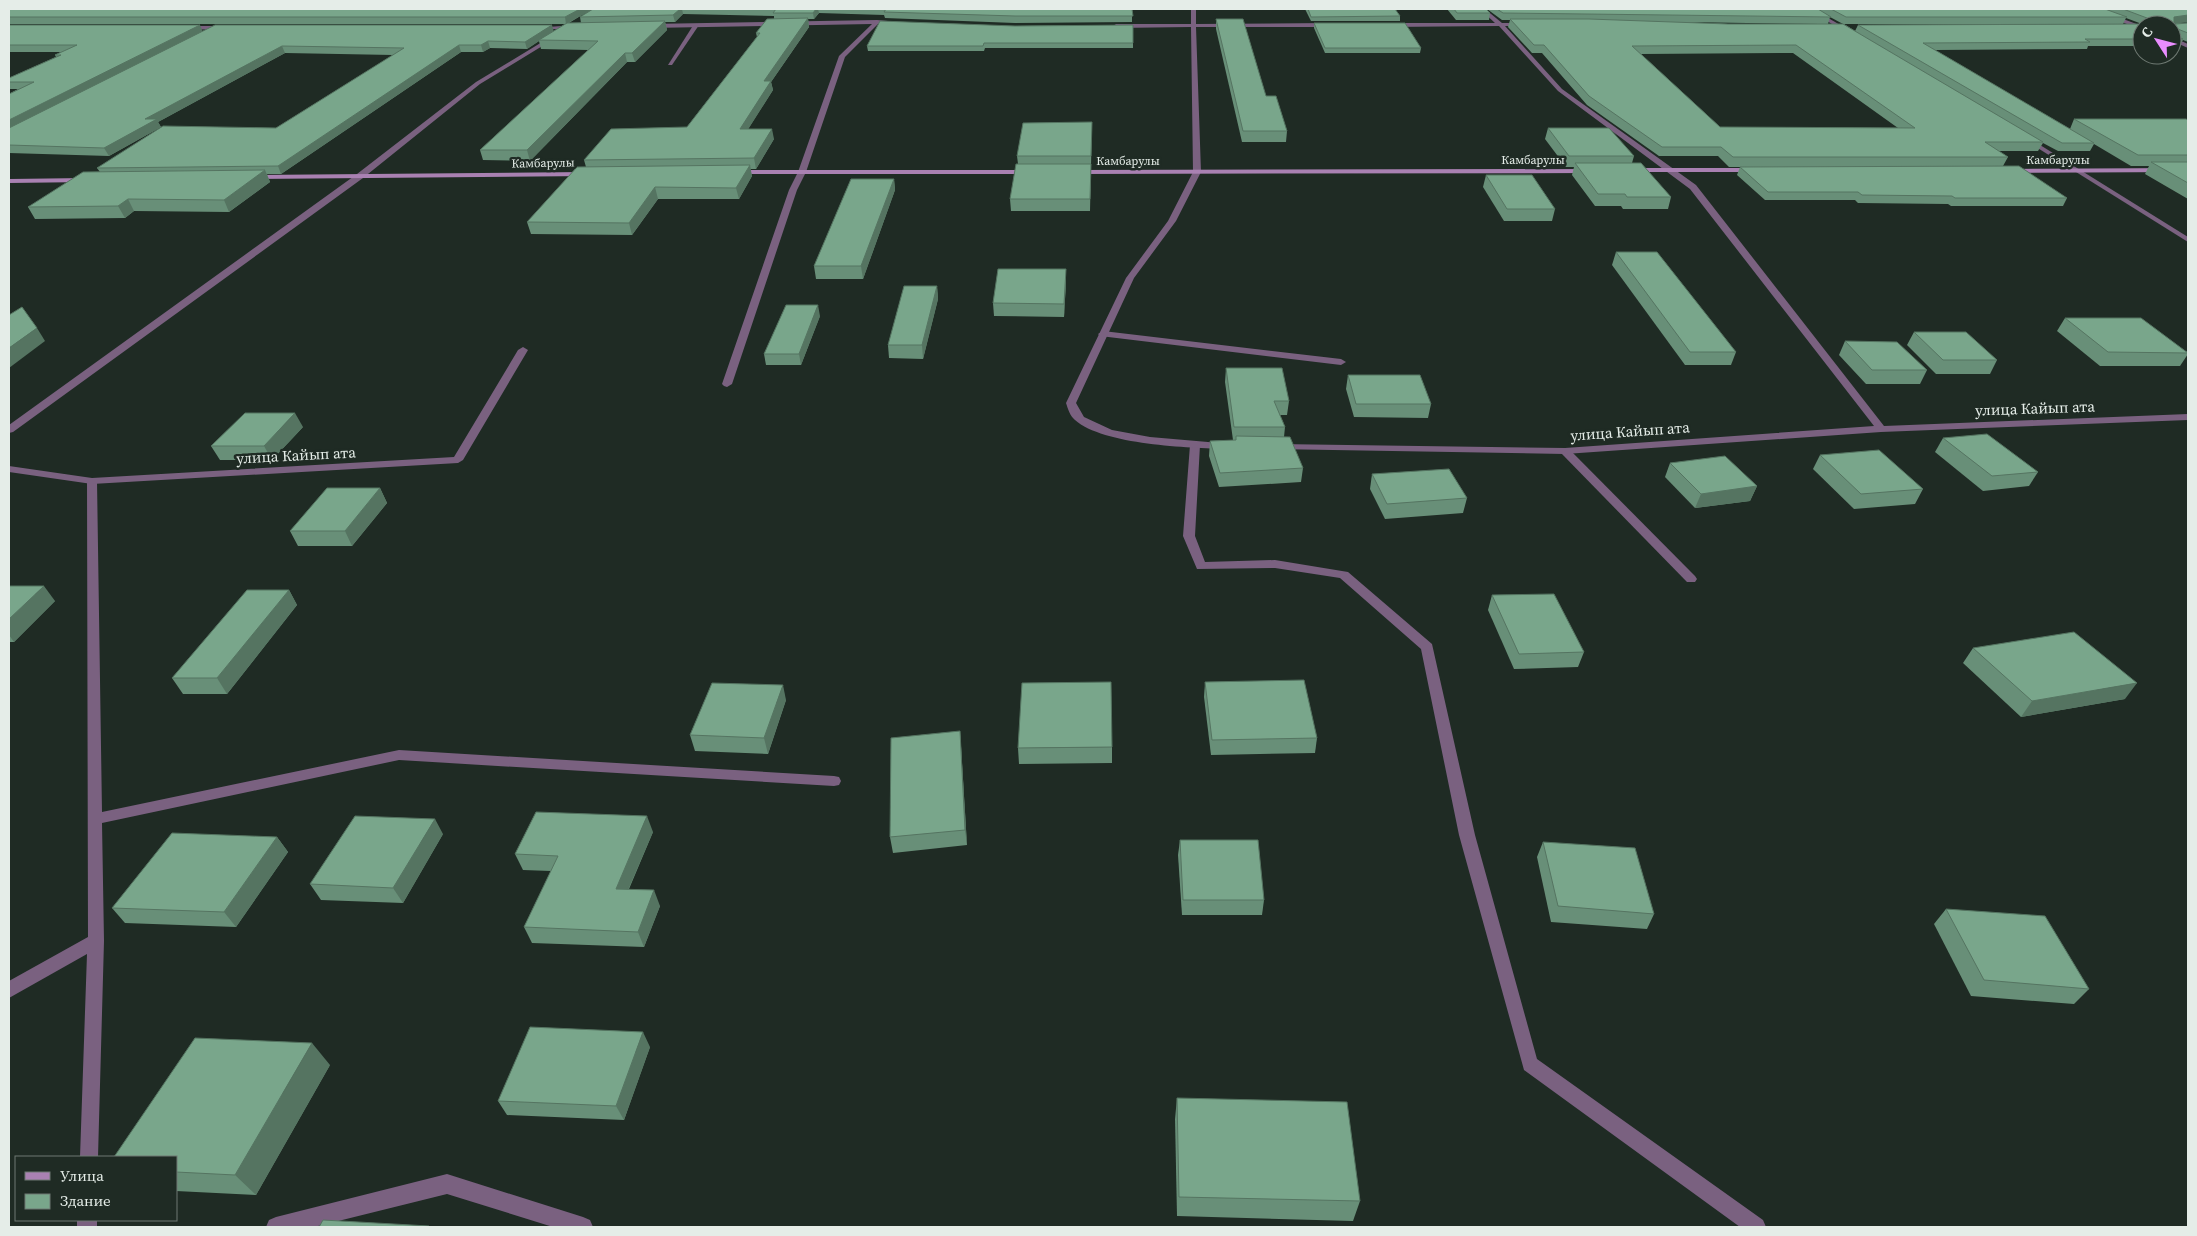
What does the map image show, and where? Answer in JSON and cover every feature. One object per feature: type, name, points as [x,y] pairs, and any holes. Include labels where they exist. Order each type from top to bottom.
[{"type":"street","points":[[1192,9],[1197,172],[1172,221],[1130,278],[1071,403],[1078,418],[1102,432],[1195,445],[1234,446]]},
{"type":"street","points":[[1482,9],[1500,24],[1560,90],[1693,187],[1881,429]]},
{"type":"street","points":[[1810,9],[1844,29]]},
{"type":"street","points":[[2092,9],[2132,24]]},
{"type":"street","points":[[9,430],[360,176],[478,83],[584,18]]},
{"type":"street","points":[[727,384],[793,190],[802,172],[842,56],[877,22]]},
{"type":"street","points":[[647,26],[906,23]]},
{"type":"street","points":[[1381,25],[1529,24]]},
{"type":"street","points":[[670,64],[696,25]]},
{"type":"street","points":[[1113,26],[1341,25]]},
{"type":"street","points":[[528,28],[588,27]]},
{"type":"street","points":[[181,28],[229,28]]},
{"type":"street","points":[[202,37],[219,28]]},
{"type":"street","points":[[2122,28],[2132,28]]},
{"type":"street","points":[[1834,29],[1853,31]]},
{"type":"street","points":[[2022,135],[2188,240]]},
{"type":"street","name":"Камбарулы","points":[[1069,172],[1601,170]]},
{"type":"street","points":[[1621,170],[1768,170]]},
{"type":"street","name":"Камбарулы","points":[[2003,171],[2188,170]]},
{"type":"street","points":[[724,172],[1039,172]]},
{"type":"street","name":"Камбарулы","points":[[243,177],[596,174]]},
{"type":"street","points":[[9,181],[97,180]]},
{"type":"street","points":[[1104,334],[1341,362]]},
{"type":"street","name":"улица Кайып ата","points":[[9,469],[92,481],[458,460],[523,350]]},
{"type":"street","name":"улица Кайып ата","points":[[1263,446],[1566,450],[1881,429],[2188,416]]},
{"type":"street","points":[[1195,445],[1189,536],[1201,566],[1275,564],[1344,575],[1427,647],[1467,835],[1530,1064],[1756,1227]]},
{"type":"street","points":[[1566,450],[1691,579]]},
{"type":"street","points":[[89,1156],[96,941],[92,481]]},
{"type":"street","points":[[96,819],[398,755],[834,781]]},
{"type":"street","points":[[9,990],[96,941]]},
{"type":"street","points":[[276,1227],[447,1184],[583,1227]]},
{"type":"building","points":[[9,9],[580,9],[565,17],[9,17]]},
{"type":"building","points":[[593,9],[680,9],[673,15],[580,17]]},
{"type":"building","points":[[776,9],[816,9],[813,13],[773,13]]},
{"type":"building","points":[[886,9],[1132,9],[1133,16],[1015,16],[884,12]]},
{"type":"building","points":[[1308,9],[1395,9],[1400,16],[1311,17]]},
{"type":"building","points":[[1454,9],[1486,9],[1490,13],[1457,13]]},
{"type":"building","points":[[1497,9],[1818,9],[1831,17],[1503,13]]},
{"type":"building","points":[[1831,9],[2105,9],[2127,17],[1846,17]]},
{"type":"building","points":[[2123,9],[2188,9],[2188,15],[2182,16],[2139,15]]},
{"type":"building","points":[[808,18],[764,81],[771,81],[740,129],[772,129],[754,158],[584,160],[611,129],[687,127],[760,33],[756,33],[767,19]]},
{"type":"building","points":[[1216,19],[1243,19],[1266,96],[1276,96],[1287,131],[1243,131]]},
{"type":"building","points":[[1510,19],[1589,19],[1728,24],[1843,24],[2043,142],[1985,142],[2008,157],[1733,157],[1721,147],[1662,147],[1589,96],[1544,45],[1534,45]],"holes":[[[1796,45],[1915,128],[1720,127],[1632,46]]]},
{"type":"building","points":[[665,21],[632,53],[625,53],[527,150],[480,150],[598,41],[539,40],[567,23]]},
{"type":"building","points":[[880,21],[1015,26],[1133,25],[1133,43],[984,43],[983,46],[867,46]]},
{"type":"building","points":[[1314,23],[1405,23],[1421,48],[1325,48]]},
{"type":"building","points":[[2188,23],[2188,33],[2182,31],[2182,24]]},
{"type":"building","points":[[2132,24],[2132,39],[2085,39],[2090,42],[1923,43],[2094,143],[2062,143],[1858,25]]},
{"type":"building","points":[[9,25],[200,25],[9,120],[9,94],[34,82],[9,82],[9,78],[61,55],[55,55],[77,45],[9,45]]},
{"type":"building","points":[[215,25],[552,25],[525,42],[488,41],[481,45],[459,45],[278,166],[97,168],[163,126],[276,128],[404,48],[282,46],[145,119],[157,119],[104,148],[9,145],[9,128]]},
{"type":"building","points":[[2074,119],[2186,119],[2188,120],[2188,155],[2138,155]]},
{"type":"building","points":[[1092,122],[1091,156],[1017,156],[1023,123]]},
{"type":"building","points":[[1548,128],[1609,128],[1634,156],[1569,156]]},
{"type":"building","points":[[2151,162],[2188,162],[2188,183]]},
{"type":"building","points":[[1575,163],[1641,163],[1671,197],[1627,197],[1625,194],[1598,194]]},
{"type":"building","points":[[1016,164],[1091,164],[1090,199],[1010,199]]},
{"type":"building","points":[[750,165],[736,188],[655,187],[629,223],[527,222],[577,167]]},
{"type":"building","points":[[2019,166],[2067,198],[1955,198],[1952,196],[1862,195],[1858,192],[1768,192],[1740,167]]},
{"type":"building","points":[[265,170],[224,200],[128,199],[118,206],[28,207],[83,172]]},
{"type":"building","points":[[1486,175],[1532,175],[1555,209],[1507,209]]},
{"type":"building","points":[[851,179],[894,179],[861,266],[814,266]]},
{"type":"building","points":[[1616,252],[1657,252],[1736,352],[1690,352]]},
{"type":"building","points":[[998,269],[1066,269],[1064,304],[993,303]]},
{"type":"building","points":[[904,286],[937,286],[922,345],[888,345]]},
{"type":"building","points":[[786,305],[818,305],[799,354],[764,354]]},
{"type":"building","points":[[22,307],[37,328],[9,348],[9,315]]},
{"type":"building","points":[[2065,318],[2141,318],[2188,353],[2108,352]]},
{"type":"building","points":[[1914,332],[1966,332],[1997,360],[1943,360]]},
{"type":"building","points":[[1845,341],[1897,342],[1927,370],[1872,370]]},
{"type":"building","points":[[1226,368],[1282,368],[1289,401],[1274,401],[1285,427],[1234,427]]},
{"type":"building","points":[[1348,375],[1420,375],[1431,404],[1356,404]]},
{"type":"building","points":[[245,413],[295,413],[264,446],[211,446]]},
{"type":"building","points":[[1987,434],[2038,472],[1992,476],[1943,438]]},
{"type":"building","points":[[1236,436],[1290,437],[1303,468],[1220,473],[1210,441],[1236,440]]},
{"type":"building","points":[[1879,450],[1923,489],[1861,494],[1820,455]]},
{"type":"building","points":[[1725,456],[1757,486],[1701,494],[1670,463]]},
{"type":"building","points":[[1449,469],[1467,498],[1387,504],[1372,474]]},
{"type":"building","points":[[327,488],[380,488],[345,531],[290,531]]},
{"type":"building","points":[[9,586],[44,586],[9,619]]},
{"type":"building","points":[[247,590],[289,590],[217,678],[172,678]]},
{"type":"building","points":[[1554,594],[1584,652],[1519,654],[1492,595]]},
{"type":"building","points":[[2074,632],[2137,683],[2032,701],[1973,648]]},
{"type":"building","points":[[1304,680],[1317,738],[1212,740],[1205,682]]},
{"type":"building","points":[[1111,682],[1112,747],[1018,748],[1022,683]]},
{"type":"building","points":[[712,683],[783,685],[764,738],[690,735]]},
{"type":"building","points":[[960,731],[965,830],[890,837],[891,738]]},
{"type":"building","points":[[536,812],[647,816],[616,889],[654,890],[638,932],[524,927],[558,856],[515,854]]},
{"type":"building","points":[[355,816],[435,819],[393,888],[310,884]]},
{"type":"building","points":[[172,833],[277,837],[224,912],[112,908]]},
{"type":"building","points":[[1180,840],[1258,840],[1264,900],[1183,900]]},
{"type":"building","points":[[1543,842],[1635,848],[1654,914],[1558,906]]},
{"type":"building","points":[[1946,909],[2045,916],[2089,989],[1984,980]]},
{"type":"building","points":[[530,1027],[643,1032],[616,1106],[498,1101]]},
{"type":"building","points":[[195,1038],[312,1043],[235,1175],[178,1172],[178,1156],[115,1156]]},
{"type":"building","points":[[1177,1098],[1347,1102],[1360,1201],[1179,1197]]},
{"type":"building","points":[[323,1220],[429,1226],[429,1227],[319,1227]]}]
